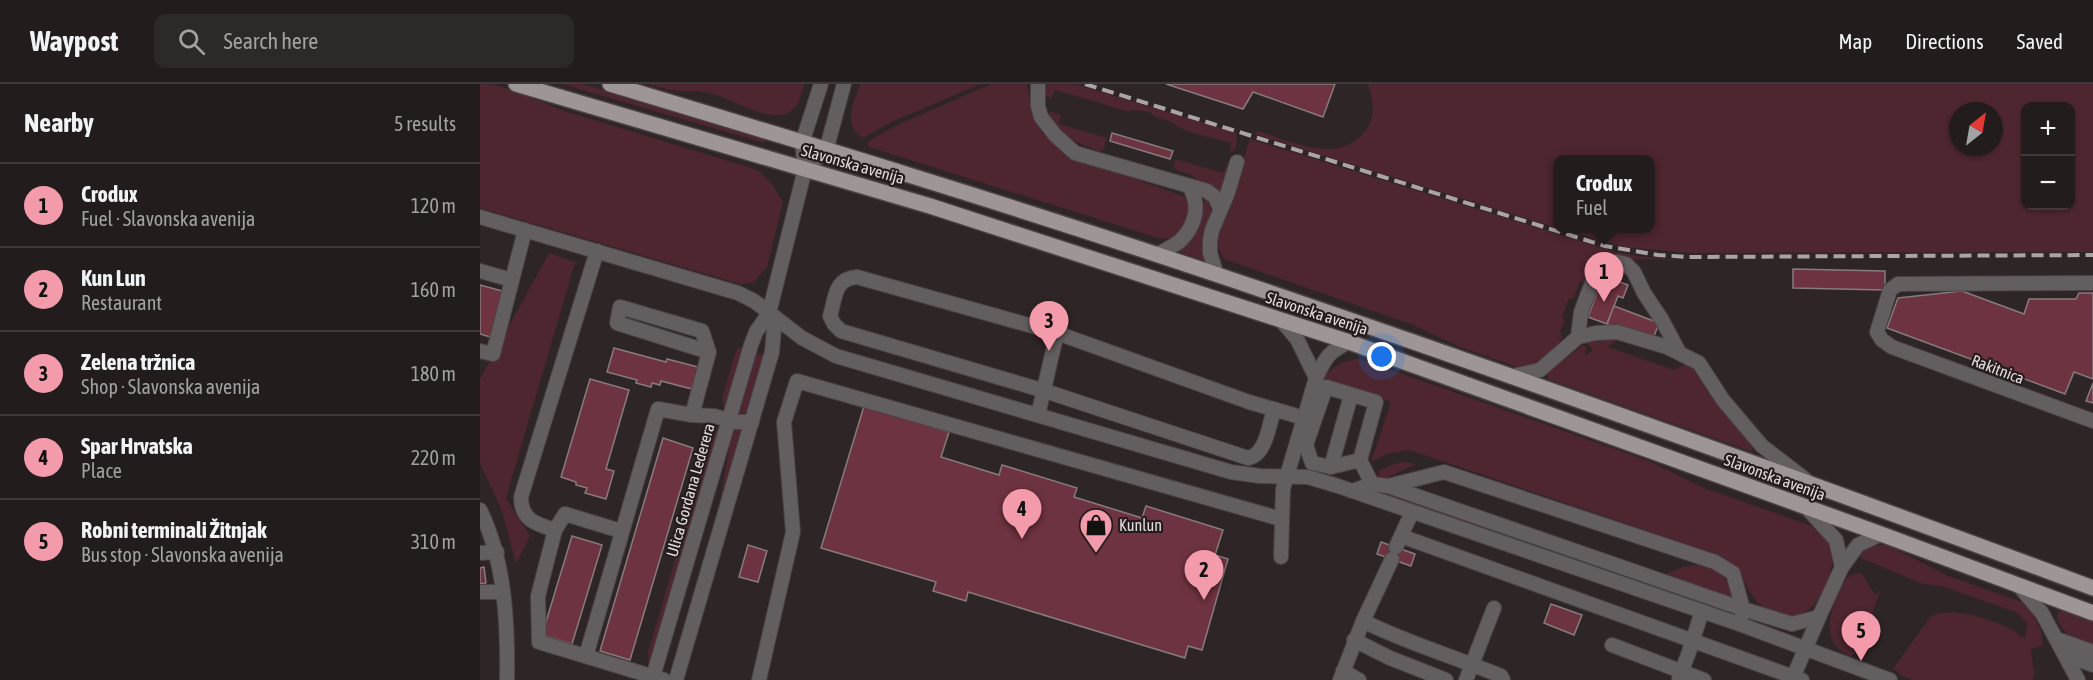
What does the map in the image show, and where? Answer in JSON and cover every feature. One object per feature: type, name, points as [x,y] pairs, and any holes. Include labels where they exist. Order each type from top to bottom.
[{"type":"main road","name":"Slavonska avenija","points":[[516,84],[930,206],[1349,342],[2093,613]]},
{"type":"main road","name":"Slavonska avenija","points":[[610,84],[826,150],[1217,275],[1513,376],[2093,588]]},
{"type":"street","points":[[805,169],[802,143],[821,84]]},
{"type":"street","points":[[805,169],[826,150],[844,84]]},
{"type":"street","points":[[1038,84],[1038,106],[1041,117],[1055,135],[1075,153],[1190,188],[1207,191],[1215,197],[1220,208]]},
{"type":"street","points":[[1217,275],[1210,252],[1210,241],[1237,162]]},
{"type":"street","name":"Ulica Gordana Lederera","points":[[657,679],[728,419],[756,332],[769,313],[805,169]]},
{"type":"street","points":[[1157,255],[1180,242],[1188,231],[1197,207],[1196,199],[1190,188]]},
{"type":"street","points":[[480,217],[747,296],[802,338],[836,356],[1231,472],[1260,476],[1308,477],[1702,611],[1890,680]]},
{"type":"street","points":[[480,351],[493,354],[525,230]]},
{"type":"street","points":[[555,530],[537,525],[525,514],[521,508],[521,497],[597,251]]},
{"type":"street","points":[[1578,337],[1581,312],[1595,275],[1607,265],[1617,262],[1626,264],[1634,272],[1679,352]]},
{"type":"street","points":[[480,271],[512,280]]},
{"type":"street","points":[[1274,409],[1262,449],[1255,457],[1248,458],[1045,391],[841,331],[830,316],[840,283],[846,278],[857,277],[1057,333],[1304,418]]},
{"type":"street","name":"Rakitnica","points":[[2093,283],[1898,284],[1890,290],[1877,332],[1882,340],[1892,347],[2093,420]]},
{"type":"street","points":[[693,415],[709,352],[702,331],[620,307],[617,323],[709,352]]},
{"type":"street","name":"Ulica Gordana Lederera","points":[[676,680],[772,352],[774,329],[769,313]]},
{"type":"street","points":[[1281,320],[1297,339],[1316,378]]},
{"type":"street","points":[[1513,376],[1540,370],[1578,337],[1617,332],[1679,352],[1699,363],[1723,400],[1762,446],[1809,483]]},
{"type":"street","points":[[1038,415],[1057,333]]},
{"type":"street","points":[[772,352],[782,342],[792,338],[802,338]]},
{"type":"street","points":[[1281,557],[1283,489],[1316,378],[1323,362],[1332,350],[1349,342]]},
{"type":"street","points":[[759,680],[793,532],[784,422],[797,381],[1281,519]]},
{"type":"street","points":[[1360,460],[1331,467],[1312,463],[1306,445],[1326,387],[1376,402],[1360,460],[1371,484]]},
{"type":"street","points":[[1331,467],[1351,394]]},
{"type":"street","points":[[586,656],[658,409],[714,416],[744,423],[752,422]]},
{"type":"street","points":[[1388,486],[1444,472],[1715,562],[1733,573],[1743,609],[1742,625]]},
{"type":"street","points":[[1352,491],[1371,484],[1388,486],[1792,624],[1819,617]]},
{"type":"street","points":[[1806,507],[1836,540],[1842,567]]},
{"type":"street","points":[[480,510],[491,532],[497,552],[503,592],[507,680]]},
{"type":"street","points":[[1359,680],[1342,675],[1354,640],[1412,512]]},
{"type":"street","points":[[621,531],[565,514],[555,530],[538,596],[539,642],[657,679]]},
{"type":"street","points":[[1396,547],[1693,641],[1796,679],[1806,648],[1842,567],[1858,545],[1881,534]]},
{"type":"street","points":[[480,553],[497,552]]},
{"type":"street","points":[[2019,586],[2042,613],[2078,680]]},
{"type":"street","points":[[480,592],[503,592]]},
{"type":"street","points":[[1466,680],[1494,608]]},
{"type":"street","points":[[1680,676],[1702,611]]},
{"type":"street","points":[[1363,621],[1399,639],[1501,676],[1503,680]]},
{"type":"street","points":[[2057,639],[2093,652]]},
{"type":"street","points":[[1354,640],[1390,658],[1446,680]]},
{"type":"street","points":[[1612,645],[1680,676],[1704,680]]},
{"type":"street","points":[[2065,655],[2093,665]]},
{"type":"shaded area","points":[[480,84],[497,85],[565,111],[758,170],[773,185],[783,202],[767,267],[753,283],[740,284],[480,208]]},
{"type":"shaded area","points":[[562,84],[583,84],[766,138],[764,143]]},
{"type":"shaded area","points":[[647,84],[804,84],[795,108],[787,114],[774,115],[757,112],[711,93],[675,91]]},
{"type":"shaded area","points":[[860,84],[981,84],[894,121],[863,138],[853,127],[851,120]]},
{"type":"shaded area","points":[[991,84],[1027,84],[1035,121],[1042,133],[1067,155],[1186,197],[1187,211],[1180,231],[1171,238],[1158,238],[869,147],[867,144],[897,125]]},
{"type":"shaded area","points":[[1047,84],[1075,84],[1236,133],[1235,150],[1230,152],[1231,143],[1183,129],[1172,122],[1156,117],[1151,112],[1131,110],[1130,112],[1055,90],[1050,98],[1045,94]]},
{"type":"shaded area","points":[[1368,84],[2093,84],[2093,252],[1689,253],[1624,247],[1574,233],[1655,233],[1655,155],[1553,155],[1553,227],[1254,134],[1258,131],[1313,148],[1340,148],[1353,143],[1364,133],[1371,121],[1373,109]]},
{"type":"shaded area","points":[[1049,111],[1061,115],[1059,124],[1107,138],[1103,150],[1084,145],[1061,132],[1051,119]]},
{"type":"shaded area","points":[[1250,139],[1616,252],[1682,260],[1633,259],[1610,254],[1590,271],[1583,283],[1580,282],[1573,299],[1569,298],[1562,317],[1565,321],[1560,331],[1562,337],[1558,345],[1540,362],[1531,366],[1517,367],[1460,347],[1413,325],[1224,259],[1217,245]]},
{"type":"shaded area","points":[[1175,159],[1223,173],[1227,165],[1229,169],[1221,193],[1202,184],[1191,175],[1177,170],[1174,167]]},
{"type":"shaded area","points":[[1204,196],[1211,210],[1203,240],[1205,261],[1180,252],[1201,219]]},
{"type":"shaded area","points":[[549,253],[578,263],[574,266],[506,498],[530,536],[516,564],[502,511],[480,463],[480,379]]},
{"type":"shaded area","points":[[1617,340],[1608,347],[1674,370],[1686,364],[1697,370],[1753,445],[1752,450],[1548,379],[1547,373],[1583,345],[1587,349],[1584,352],[1587,355],[1593,349],[1585,342]]},
{"type":"shaded area","points":[[739,348],[742,349],[727,403],[723,407],[723,395],[736,351]]},
{"type":"shaded area","points":[[755,352],[765,356],[748,413],[745,416],[736,417]]},
{"type":"shaded area","points":[[1360,359],[1649,461],[1704,488],[1812,526],[1826,537],[1832,550],[1832,565],[1823,592],[1806,612],[1799,615],[1781,615],[1757,602],[1737,570],[1721,556],[1409,450],[1387,454],[1371,462],[1391,402],[1324,378],[1340,364]]},
{"type":"shaded area","points":[[717,429],[649,663],[648,652],[711,438]]},
{"type":"shaded area","points":[[732,430],[743,430],[717,520]]},
{"type":"shaded area","points":[[1405,462],[1416,464],[1384,479],[1377,477],[1380,470]]},
{"type":"shaded area","points":[[1374,489],[1730,609],[1729,613],[1375,492]]},
{"type":"shaded area","points":[[1883,545],[1946,575],[2022,602],[2032,611],[2041,632],[2043,645],[2031,649],[2033,680],[1912,680],[1899,675],[1899,672],[1893,669],[1930,617],[1948,612],[1980,617],[2011,629],[2025,638],[2028,624],[2016,612],[1941,586],[1923,584],[1861,558],[1861,554],[1868,548]]},
{"type":"shaded area","points":[[1700,564],[1722,576],[1729,586],[1732,600],[1662,576],[1683,567]]},
{"type":"shaded area","points":[[1861,573],[1876,594],[1880,592],[1858,651],[1851,656],[1840,650],[1833,642],[1830,621],[1836,599],[1846,579],[1851,575]]},
{"type":"shaded area","points":[[2060,610],[2093,621],[2093,644],[2075,638],[2062,628],[2057,616]]},
{"type":"building","points":[[1166,84],[1335,84],[1323,117],[1253,92],[1243,109]]},
{"type":"building","points":[[1112,133],[1173,151],[1170,159],[1110,141]]},
{"type":"building","points":[[1793,269],[1885,271],[1885,290],[1793,288]]},
{"type":"building","points":[[1608,278],[1628,285],[1623,298],[1618,296],[1607,324],[1588,317],[1598,289],[1603,291]]},
{"type":"building","points":[[480,285],[506,292],[494,338],[480,334]]},
{"type":"building","points":[[1962,291],[2024,314],[2029,299],[2076,299],[2079,293],[2093,293],[2093,379],[2074,372],[2065,394],[1887,328],[1898,298]]},
{"type":"building","points":[[1614,306],[1659,323],[1650,347],[1619,328],[1607,324]]},
{"type":"building","points":[[614,348],[666,362],[667,359],[698,367],[692,389],[661,381],[660,385],[652,383],[651,387],[636,383],[637,380],[607,372]]},
{"type":"building","points":[[590,379],[629,390],[606,469],[614,471],[606,499],[585,493],[587,488],[561,477]]},
{"type":"building","points":[[2093,383],[2093,403],[2086,401]]},
{"type":"building","points":[[864,406],[949,432],[941,457],[999,475],[1002,465],[1077,488],[1074,497],[1142,518],[1146,506],[1223,530],[1215,555],[1228,559],[1202,650],[1188,646],[1185,658],[968,592],[966,601],[933,591],[936,582],[821,548]]},
{"type":"building","points":[[663,438],[693,448],[630,660],[600,651]]},
{"type":"building","points":[[572,536],[602,545],[572,644],[542,635]]},
{"type":"building","points":[[1381,542],[1415,554],[1411,566],[1377,554]]},
{"type":"building","points":[[748,545],[767,551],[758,582],[739,577]]},
{"type":"building","points":[[484,567],[486,583],[480,584],[480,568]]},
{"type":"building","points":[[1551,604],[1582,615],[1574,635],[1544,623]]},
{"type":"railway","points":[[1085,84],[1553,230]]},
{"type":"railway","points":[[1563,233],[1605,246],[1658,255],[1689,257],[2093,255]]},
{"type":"place","name":"Crodux","points":[[1604,302]]},
{"type":"place","name":"Zelena tržnica","points":[[1049,351]]},
{"type":"place","name":"Spar Hrvatska","points":[[1022,539]]},
{"type":"place","name":"Kunlun","points":[[1096,554]]},
{"type":"place","name":"Kun Lun","points":[[1204,600]]},
{"type":"place","name":"Robni terminali Žitnjak","points":[[1861,661]]}]
